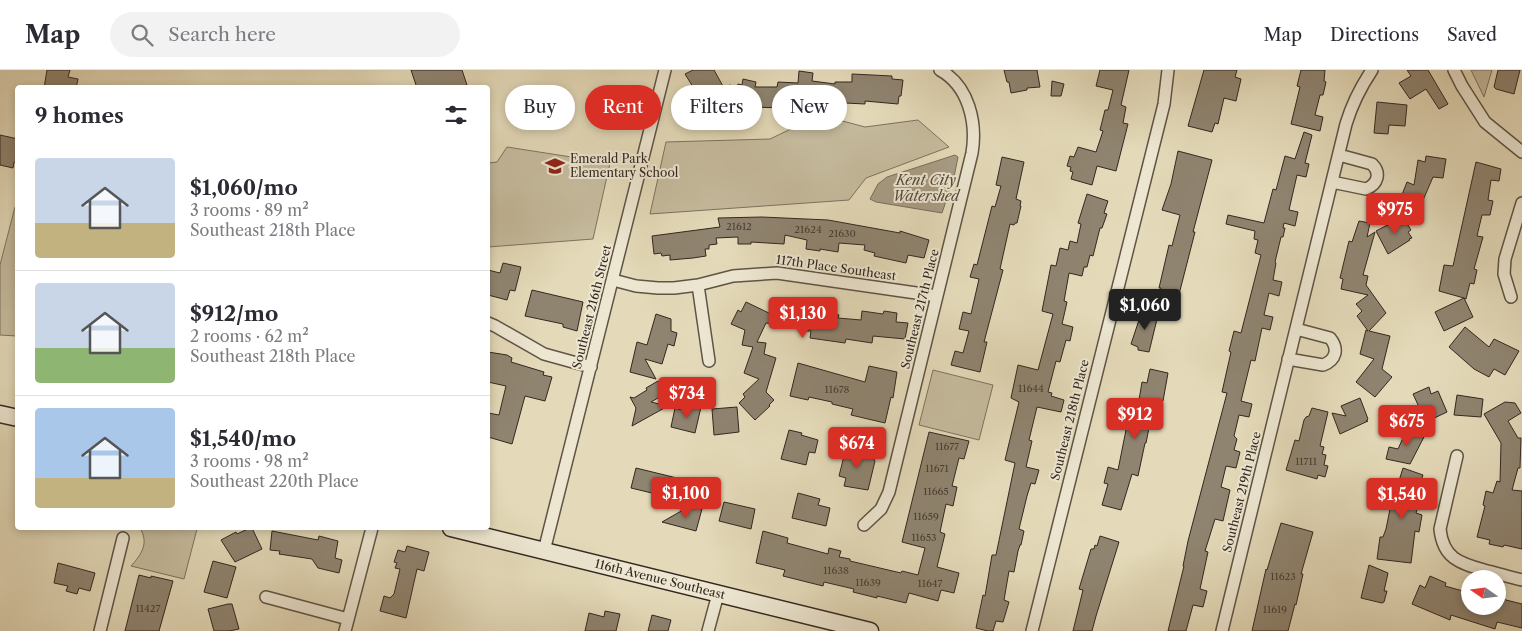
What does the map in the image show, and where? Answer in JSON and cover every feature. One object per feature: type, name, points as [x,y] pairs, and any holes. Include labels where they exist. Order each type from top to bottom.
[{"type":"main road","points":[[0,414],[15,417]]},
{"type":"main road","name":"116th Avenue Southeast","points":[[459,530],[870,631]]},
{"type":"street","name":"Southeast 216th Street","points":[[544,550],[665,70]]},
{"type":"street","name":"Southeast 217th Place","points":[[864,525],[881,509],[889,492],[974,140],[973,119],[969,106],[954,81],[940,70]]},
{"type":"street","name":"Southeast 218th Place","points":[[1032,631],[1164,104],[1168,70]]},
{"type":"street","name":"Southeast 219th Place","points":[[1222,631],[1338,154],[1352,105],[1361,86],[1372,70]]},
{"type":"street","points":[[1454,70],[1485,122],[1522,152]]},
{"type":"street","points":[[1332,182],[1366,189],[1375,183],[1377,178],[1378,173],[1372,164],[1338,154]]},
{"type":"street","points":[[1511,298],[1504,274],[1505,259],[1522,203]]},
{"type":"street","name":"117th Place Southeast","points":[[613,280],[636,286],[658,288],[698,285],[733,276],[777,273],[937,296]]},
{"type":"street","points":[[698,285],[709,361]]},
{"type":"street","points":[[490,324],[544,354],[591,367]]},
{"type":"street","points":[[1288,359],[1323,365],[1333,359],[1336,354],[1336,348],[1330,338],[1296,329]]},
{"type":"street","points":[[1457,456],[1440,529],[1445,549],[1457,561],[1522,580]]},
{"type":"street","points":[[345,631],[371,530]]},
{"type":"street","points":[[100,631],[123,538]]},
{"type":"street","points":[[708,631],[718,594]]},
{"type":"street","points":[[266,597],[348,619]]},
{"type":"shaded area","points":[[1471,70],[1492,70],[1484,97]]},
{"type":"shaded area","points":[[918,120],[949,147],[866,178],[849,200],[650,214],[666,142],[770,139],[789,130],[847,130],[847,122],[865,127]]},
{"type":"shaded area","points":[[507,147],[610,163],[593,239],[490,247],[490,163],[497,162]]},
{"type":"shaded area","points":[[15,207],[15,336],[0,335],[0,265]]},
{"type":"shaded area","points":[[933,370],[993,385],[979,440],[919,425]]},
{"type":"shaded area","points":[[141,530],[197,530],[184,579],[131,566],[143,548]]},
{"type":"water","name":"Kent City Watershed","points":[[955,155],[958,157],[954,177],[942,213],[876,202],[870,199],[878,184],[887,177]]},
{"type":"building","points":[[47,70],[70,70],[68,77],[78,79],[77,85],[44,85]]},
{"type":"building","points":[[411,70],[462,70],[467,85],[416,85]]},
{"type":"building","points":[[693,70],[714,70],[722,85],[692,85],[685,74]]},
{"type":"building","points":[[1004,70],[1037,70],[1040,87],[1027,88],[1027,90],[1011,93]]},
{"type":"building","points":[[1100,70],[1129,70],[1121,105],[1126,107],[1123,123],[1128,124],[1116,171],[1097,166],[1092,185],[1071,179],[1073,172],[1070,171],[1071,167],[1067,166],[1070,156],[1074,157],[1078,147],[1096,152],[1103,131],[1100,130],[1105,110],[1108,110],[1113,90],[1096,86]]},
{"type":"building","points":[[1204,70],[1237,70],[1235,77],[1241,79],[1236,101],[1224,98],[1218,124],[1215,123],[1212,132],[1188,126]]},
{"type":"building","points":[[1301,70],[1325,70],[1324,81],[1326,82],[1323,95],[1320,95],[1315,115],[1323,117],[1320,131],[1291,124],[1300,87],[1297,86]]},
{"type":"building","points":[[1407,70],[1428,70],[1448,104],[1439,109],[1426,89],[1410,99],[1399,83],[1411,76]]},
{"type":"building","points":[[1498,70],[1520,70],[1514,94],[1494,87]]},
{"type":"building","points":[[799,71],[813,73],[812,81],[835,84],[835,82],[852,82],[852,74],[892,76],[892,79],[903,80],[898,104],[865,101],[865,104],[847,103],[847,85],[777,85],[778,82],[798,83]]},
{"type":"building","points":[[743,79],[756,82],[755,85],[742,85]]},
{"type":"building","points":[[1052,81],[1064,84],[1061,96],[1051,96]]},
{"type":"building","points":[[762,87],[772,87],[772,108],[762,107]]},
{"type":"building","points":[[1377,102],[1407,105],[1405,126],[1389,125],[1388,134],[1374,133]]},
{"type":"building","points":[[1304,132],[1312,135],[1305,163],[1309,164],[1306,177],[1297,175],[1289,210],[1298,212],[1295,226],[1284,223],[1283,237],[1281,237],[1275,262],[1273,280],[1282,282],[1279,296],[1269,293],[1264,315],[1273,317],[1270,330],[1262,328],[1255,361],[1251,360],[1241,401],[1252,404],[1249,417],[1239,415],[1234,436],[1237,439],[1234,450],[1240,452],[1236,468],[1226,466],[1221,487],[1230,490],[1223,521],[1215,519],[1205,551],[1208,552],[1200,589],[1207,591],[1203,607],[1193,605],[1186,631],[1168,631],[1184,566],[1188,541],[1227,393],[1222,392],[1231,352],[1229,351],[1234,331],[1241,333],[1261,255],[1255,253],[1258,240],[1254,239],[1255,231],[1226,224],[1228,215],[1264,223],[1273,189],[1276,190],[1285,156],[1295,159]]},
{"type":"building","points":[[0,135],[15,138],[15,162],[13,168],[0,165]]},
{"type":"building","points":[[1178,151],[1212,160],[1175,310],[1157,305],[1169,245],[1172,246],[1180,215],[1162,210],[1171,184]]},
{"type":"building","points":[[1426,156],[1446,159],[1443,178],[1433,177],[1417,214],[1400,207],[1404,198],[1401,197],[1407,182],[1414,185],[1418,160],[1425,162]]},
{"type":"building","points":[[1002,157],[1024,162],[1016,199],[1021,201],[1021,206],[1017,223],[1014,225],[1010,224],[1000,269],[1003,270],[984,342],[987,342],[980,372],[951,365],[955,351],[963,353],[969,331],[959,329],[963,312],[971,314],[979,279],[970,277],[974,264],[977,265],[992,206],[995,207],[1001,186],[996,185]]},
{"type":"building","points":[[1476,162],[1501,169],[1499,181],[1491,180],[1488,200],[1493,201],[1490,215],[1482,215],[1477,236],[1483,237],[1474,269],[1477,270],[1474,284],[1470,283],[1466,299],[1439,291],[1444,265],[1453,266]]},
{"type":"building","points":[[1087,194],[1108,201],[1104,213],[1107,214],[1102,228],[1100,228],[1093,256],[1090,255],[1082,276],[1069,273],[1064,301],[1067,302],[1062,324],[1073,327],[1070,341],[1066,340],[1060,362],[1056,361],[1048,392],[1052,393],[1051,396],[1064,400],[1061,412],[1037,407],[1029,440],[1032,441],[1026,467],[1039,470],[1035,484],[1031,483],[1027,496],[1019,529],[1024,531],[1014,572],[1009,571],[1004,600],[1009,602],[1003,622],[996,621],[993,631],[988,631],[976,628],[983,595],[985,596],[992,555],[996,555],[1015,463],[1005,460],[1019,402],[1011,398],[1018,365],[1038,370],[1053,314],[1042,311],[1051,265],[1056,266],[1060,248],[1068,250],[1070,241],[1077,243],[1081,224],[1078,223]]},
{"type":"building","points":[[762,217],[828,220],[900,233],[900,231],[929,240],[924,258],[908,255],[906,263],[874,256],[875,253],[864,250],[865,245],[839,243],[838,252],[806,249],[807,240],[785,235],[784,244],[751,242],[751,244],[738,244],[738,237],[716,238],[717,244],[709,245],[709,249],[705,249],[706,256],[693,258],[670,260],[670,255],[654,254],[652,236],[720,227],[718,218]]},
{"type":"building","points":[[1403,217],[1411,230],[1408,232],[1412,238],[1388,254],[1376,231]]},
{"type":"building","points":[[1359,221],[1370,223],[1367,237],[1375,232],[1363,275],[1368,276],[1366,285],[1386,313],[1369,331],[1390,336],[1382,369],[1392,377],[1375,397],[1356,382],[1374,359],[1360,354],[1366,330],[1368,331],[1357,316],[1362,311],[1356,304],[1368,295],[1341,289],[1343,279],[1340,278],[1349,241],[1352,242]]},
{"type":"building","points":[[503,263],[521,267],[515,291],[510,290],[507,300],[490,296],[490,270],[500,273]]},
{"type":"building","points":[[532,290],[583,302],[577,331],[563,327],[563,324],[525,316]]},
{"type":"building","points":[[1464,298],[1473,317],[1444,331],[1435,312]]},
{"type":"building","points":[[793,300],[824,303],[823,312],[839,315],[838,318],[861,320],[862,311],[883,314],[884,311],[897,313],[896,322],[908,323],[905,339],[873,336],[872,343],[846,339],[845,343],[810,338],[811,331],[806,331],[807,328],[766,323],[757,342],[766,343],[764,354],[776,358],[766,392],[774,400],[755,420],[739,403],[745,397],[743,394],[759,379],[744,373],[753,347],[742,345],[745,330],[731,324],[738,310],[741,312],[746,302],[773,315],[774,307],[792,309]]},
{"type":"building","points":[[1142,311],[1158,315],[1149,352],[1138,350],[1138,347],[1131,344]]},
{"type":"building","points":[[656,314],[671,319],[671,331],[677,333],[674,346],[668,344],[662,364],[645,359],[656,379],[630,372],[637,342],[647,345]]},
{"type":"building","points":[[1465,327],[1489,347],[1494,339],[1519,351],[1505,375],[1494,369],[1489,377],[1474,369],[1449,347]]},
{"type":"building","points":[[490,352],[507,355],[512,358],[511,362],[544,372],[543,375],[552,377],[545,401],[525,396],[512,444],[490,438],[490,413],[499,415],[506,386],[490,382]]},
{"type":"building","points":[[798,363],[865,382],[869,366],[897,372],[893,398],[891,397],[885,423],[851,415],[853,409],[832,404],[832,402],[809,397],[808,400],[790,396]]},
{"type":"building","points":[[1150,369],[1168,373],[1163,401],[1157,399],[1138,476],[1132,474],[1121,510],[1102,505],[1108,484],[1104,483],[1108,467],[1118,470],[1131,405],[1138,406],[1142,382],[1147,383]]},
{"type":"building","points":[[658,381],[665,394],[651,402],[668,406],[632,426],[636,408],[630,397],[634,398]]},
{"type":"building","points":[[1429,387],[1431,394],[1438,391],[1447,412],[1428,421],[1422,406],[1419,407],[1413,394]]},
{"type":"building","points":[[1457,395],[1483,399],[1481,417],[1454,415]]},
{"type":"building","points":[[1360,398],[1368,419],[1366,421],[1368,421],[1340,434],[1332,413],[1346,416],[1341,406]]},
{"type":"building","points":[[1505,402],[1515,403],[1521,413],[1508,421],[1518,438],[1521,438],[1520,468],[1518,468],[1512,490],[1522,491],[1522,549],[1489,544],[1490,540],[1477,537],[1485,506],[1483,505],[1486,491],[1493,493],[1497,481],[1500,482],[1501,443],[1484,414]]},
{"type":"building","points":[[688,404],[701,407],[695,433],[671,427],[675,408],[687,411]]},
{"type":"building","points":[[737,407],[739,432],[714,435],[712,409]]},
{"type":"building","points":[[1312,408],[1328,412],[1320,446],[1324,447],[1322,454],[1326,455],[1324,465],[1328,466],[1325,477],[1318,475],[1317,479],[1286,470],[1295,440],[1299,441],[1304,420],[1309,416]]},
{"type":"building","points":[[1408,427],[1425,435],[1410,464],[1386,459],[1389,447],[1398,449]]},
{"type":"building","points":[[789,430],[818,440],[815,453],[809,452],[806,465],[781,459]]},
{"type":"building","points":[[929,432],[969,441],[964,459],[959,458],[952,486],[957,487],[953,506],[946,504],[940,532],[945,534],[937,567],[959,573],[954,593],[941,590],[938,601],[909,593],[906,603],[853,592],[854,589],[824,582],[823,586],[783,576],[785,570],[756,563],[763,531],[788,538],[787,543],[828,554],[829,548],[841,551],[839,557],[850,559],[850,561],[918,575],[925,548],[902,542]]},
{"type":"building","points":[[846,448],[866,452],[865,454],[872,456],[875,461],[868,490],[844,486],[846,478],[839,476]]},
{"type":"building","points":[[636,468],[681,479],[674,504],[655,499],[656,494],[631,488]]},
{"type":"building","points":[[1403,468],[1423,475],[1419,487],[1423,489],[1416,513],[1422,515],[1419,532],[1415,531],[1411,563],[1377,559],[1380,537],[1383,537],[1386,529],[1392,499]]},
{"type":"building","points":[[798,493],[820,499],[818,505],[830,508],[826,526],[792,518]]},
{"type":"building","points":[[724,502],[755,509],[751,529],[719,521]]},
{"type":"building","points":[[690,506],[702,509],[696,531],[662,522]]},
{"type":"building","points":[[1281,523],[1313,532],[1301,574],[1303,574],[1296,605],[1288,631],[1252,631],[1266,569]]},
{"type":"building","points":[[246,530],[253,530],[262,549],[235,562],[221,540],[236,532],[237,534]]},
{"type":"building","points":[[272,531],[318,540],[319,536],[338,541],[335,558],[342,560],[339,573],[318,568],[312,559],[279,554],[280,551],[270,550]]},
{"type":"building","points":[[1100,536],[1119,542],[1092,631],[1073,631],[1083,590],[1079,589],[1091,549],[1094,549],[1095,545],[1097,546]]},
{"type":"building","points":[[407,546],[429,552],[424,571],[417,569],[406,618],[380,611],[384,596],[390,598],[394,594],[400,569],[395,568],[397,563],[394,562],[398,550],[405,552]]},
{"type":"building","points":[[213,561],[236,567],[227,598],[204,592]]},
{"type":"building","points":[[58,563],[95,573],[90,591],[79,588],[77,594],[66,591],[68,586],[54,583]]},
{"type":"building","points":[[1369,565],[1388,573],[1384,591],[1387,591],[1382,603],[1361,598]]},
{"type":"building","points":[[139,575],[173,581],[159,631],[125,631]]},
{"type":"building","points":[[1430,576],[1446,583],[1445,586],[1461,590],[1461,615],[1506,615],[1506,600],[1522,604],[1522,628],[1497,622],[1495,629],[1451,615],[1450,620],[1412,604],[1420,585],[1425,588]]},
{"type":"building","points":[[232,604],[239,629],[214,631],[208,609]]},
{"type":"building","points":[[605,611],[620,614],[616,631],[585,631],[589,613],[604,617]]},
{"type":"building","points":[[652,615],[671,620],[668,631],[648,631]]},
{"type":"place","name":"Emerald Park Elementary School","points":[[555,166]]}]
